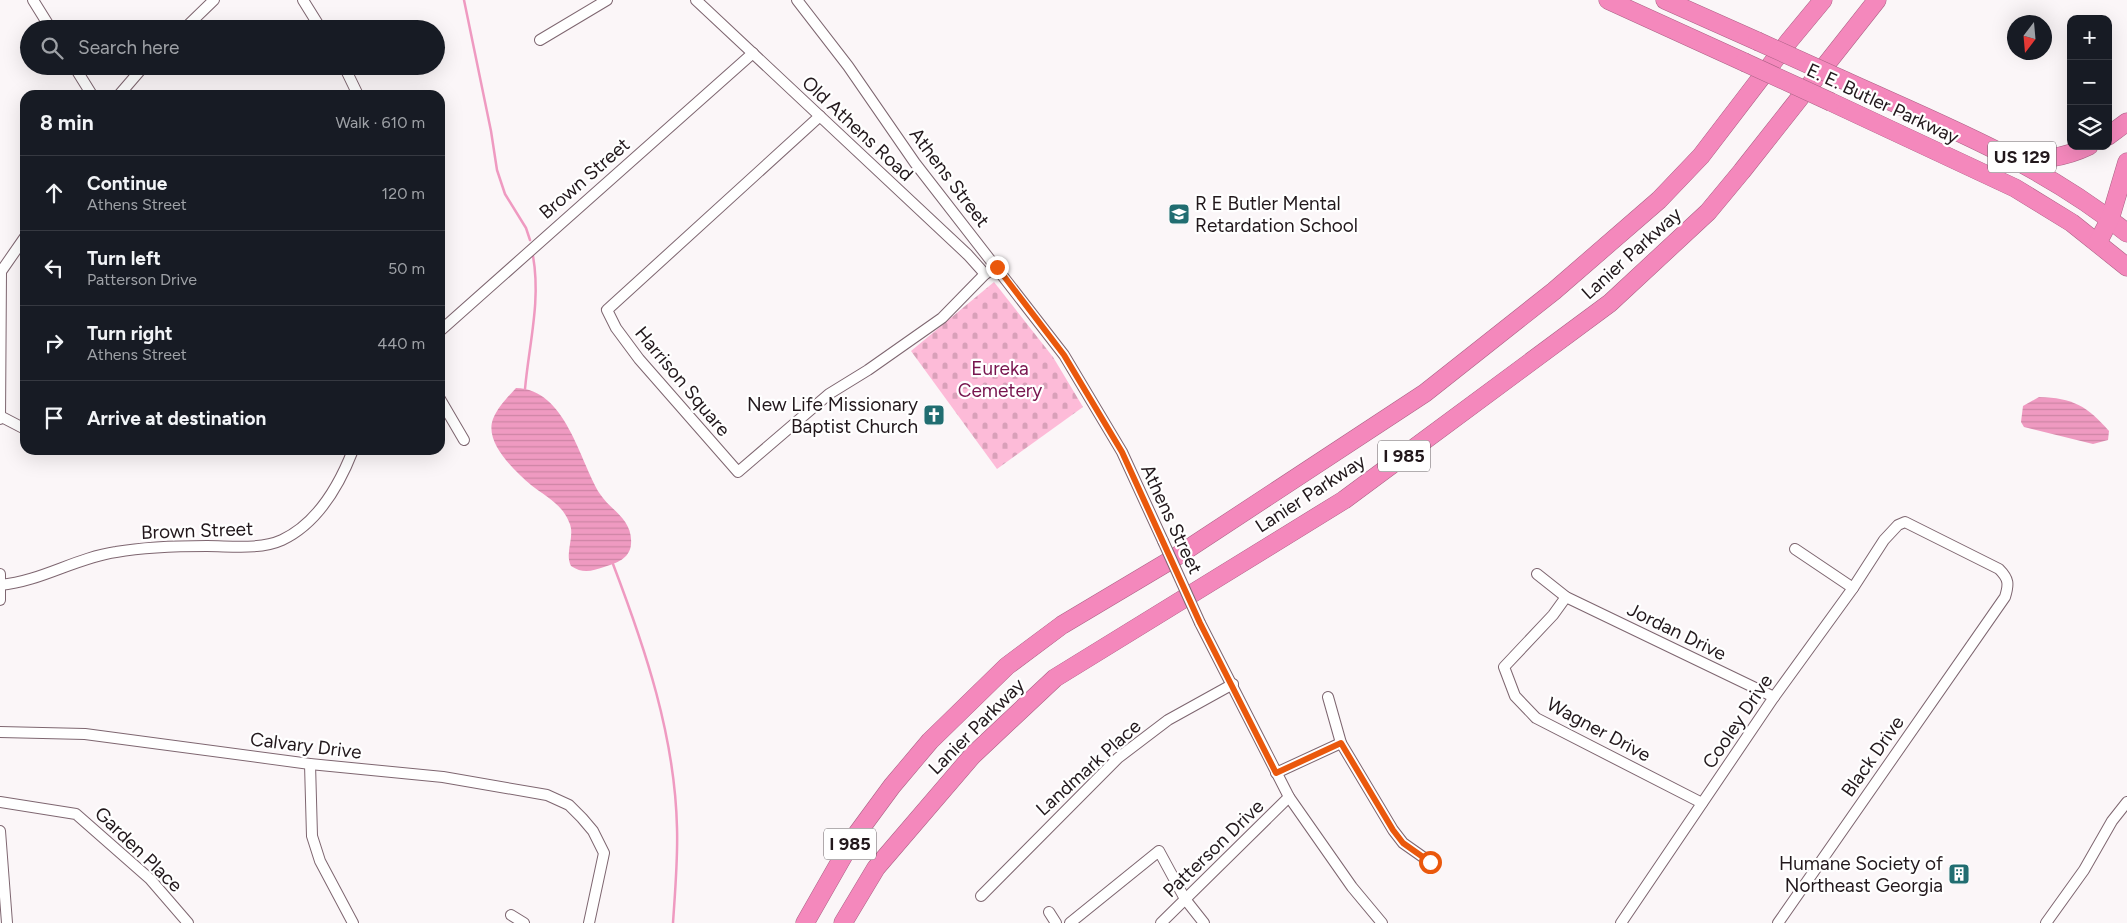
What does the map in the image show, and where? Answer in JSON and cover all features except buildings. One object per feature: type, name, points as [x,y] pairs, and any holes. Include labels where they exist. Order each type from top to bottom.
[{"type":"highway","name":"E. E. Butler Parkway","points":[[1608,0],[2015,188],[2048,207],[2127,267]]},
{"type":"highway","points":[[1789,40],[1806,0]]},
{"type":"highway","name":"Lanier Parkway","points":[[805,923],[854,839],[892,786],[930,741],[1007,666],[1062,625],[1171,560],[1425,393],[1554,291],[1659,200],[1701,156],[1789,40],[1824,0]]},
{"type":"highway","name":"E. E. Butler Parkway","points":[[1671,2],[1957,132],[2038,172],[2118,226]]},
{"type":"highway","name":"Lanier Parkway","points":[[843,923],[876,868],[972,756],[1055,678],[1344,500],[1610,303],[1708,212],[1877,2]]},
{"type":"highway","points":[[2112,133],[2127,122]]},
{"type":"highway","name":"US 129","points":[[1957,132],[2022,157],[2044,158],[2065,156],[2079,150]]},
{"type":"highway","points":[[2118,226],[2127,162]]},
{"type":"highway","points":[[2100,245],[2118,226],[2127,204]]},
{"type":"street","points":[[33,0],[45,20]]},
{"type":"street","points":[[193,20],[214,0]]},
{"type":"street","points":[[303,0],[315,20]]},
{"type":"street","points":[[540,40],[607,0]]},
{"type":"street","name":"Old Athens Road","points":[[696,0],[968,254],[985,274]]},
{"type":"street","name":"Athens Street","points":[[797,0],[848,66],[915,163],[1064,355],[1122,452],[1200,623],[1233,684],[1289,797],[1352,887],[1382,923]]},
{"type":"street","name":"Brown Street","points":[[445,327],[753,53]]},
{"type":"street","points":[[80,75],[89,90]]},
{"type":"street","points":[[123,90],[136,75]]},
{"type":"street","points":[[348,75],[356,90]]},
{"type":"street","name":"Harrison Square","points":[[820,116],[607,310],[616,328],[639,358],[738,472],[829,394],[868,370],[942,318],[985,274]]},
{"type":"street","points":[[20,245],[0,273],[0,418],[20,427]]},
{"type":"street","points":[[985,274],[997,267]]},
{"type":"street","points":[[445,408],[464,440]]},
{"type":"street","name":"Brown Street","points":[[0,585],[20,583],[45,576],[89,557],[116,552],[204,546],[262,546],[281,540],[314,518],[333,492],[351,455]]},
{"type":"street","name":"Black Drive","points":[[1778,923],[2005,597],[2009,586],[2007,576],[1998,570],[1904,522],[1898,525],[1884,540]]},
{"type":"street","name":"Cooley Drive","points":[[1621,923],[1774,697],[1853,588],[1884,540]]},
{"type":"street","points":[[1795,549],[1853,588]]},
{"type":"street","points":[[0,574],[0,600]]},
{"type":"street","name":"Jordan Drive","points":[[1537,574],[1566,597],[1774,697]]},
{"type":"street","name":"Wagner Drive","points":[[1566,597],[1553,615],[1504,666],[1515,696],[1536,718],[1702,803]]},
{"type":"street","name":"Landmark Place","points":[[981,896],[1118,758],[1168,720],[1233,684]]},
{"type":"street","points":[[1328,697],[1341,743],[1393,830],[1403,843],[1430,862]]},
{"type":"street","name":"Calvary Drive","points":[[0,732],[85,734],[310,764],[443,777],[547,795],[568,805],[593,831],[604,853],[589,923]]},
{"type":"street","points":[[1276,773],[1341,743]]},
{"type":"street","points":[[310,764],[312,836],[320,861],[353,923]]},
{"type":"street","name":"Patterson Drive","points":[[1161,923],[1289,797]]},
{"type":"street","name":"Garden Place","points":[[0,802],[76,814],[150,879],[188,923]]},
{"type":"street","points":[[2046,923],[2084,870],[2112,820],[2127,802]]},
{"type":"street","points":[[0,831],[8,923]]},
{"type":"street","points":[[1070,923],[1159,851],[1185,898],[1204,923]]},
{"type":"street","points":[[1049,912],[1056,923]]},
{"type":"street","points":[[511,915],[524,923]]},
{"type":"green space","name":"Eureka Cemetery","points":[[994,282],[1053,357],[1083,407],[997,469],[911,351]]},
{"type":"shaded area","points":[[516,388],[533,391],[547,400],[559,413],[569,429],[600,494],[629,528],[631,535],[630,549],[622,560],[591,571],[580,570],[571,566],[569,555],[571,527],[566,516],[558,505],[517,472],[497,447],[491,428],[493,419],[500,407]]},
{"type":"shaded area","points":[[2039,397],[2061,399],[2078,405],[2094,415],[2109,431],[2108,440],[2093,444],[2024,427],[2021,422],[2023,406]]},
{"type":"waterway","points":[[464,0],[491,131],[497,170],[505,194],[526,228],[530,240]]},
{"type":"waterway","points":[[525,389],[535,306],[536,289],[533,256]]},
{"type":"waterway","points":[[613,564],[647,660],[671,760],[677,840],[673,923]]},
{"type":"place","name":"R E Butler Mental Retardation School","points":[[1179,214]]},
{"type":"place","name":"New Life Missionary Baptist Church","points":[[934,415]]},
{"type":"place","name":"Humane Society of Northeast Georgia","points":[[1959,874]]},
{"type":"route","points":[[997,267],[1064,355],[1122,452],[1200,623],[1233,684],[1276,773],[1341,743],[1393,830],[1403,843],[1430,862]]}]
